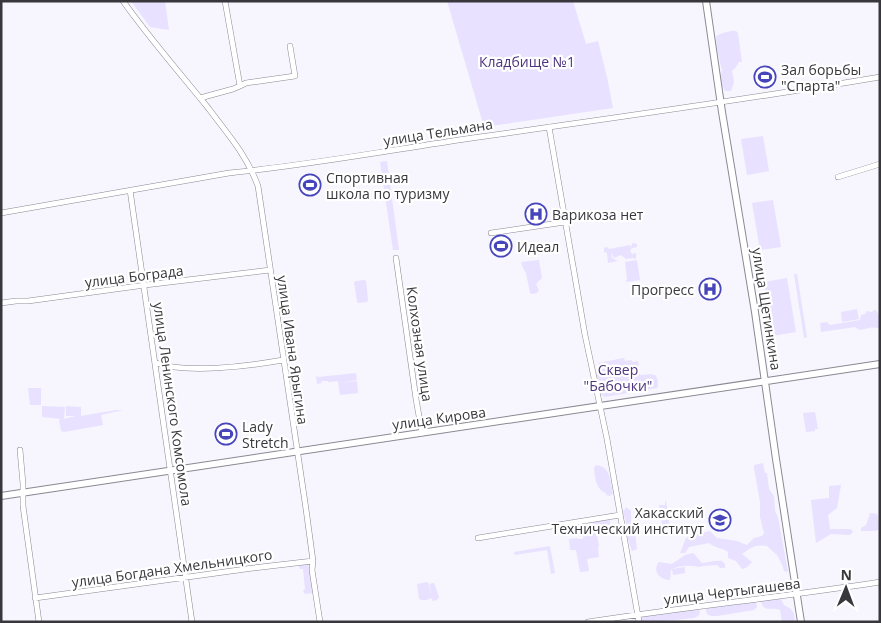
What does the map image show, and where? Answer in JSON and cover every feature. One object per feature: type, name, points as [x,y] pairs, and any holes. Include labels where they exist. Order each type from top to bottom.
[{"type":"main road","name":"улица Щетинкина","points":[[706,1],[801,622]]},
{"type":"main road","name":"улица Кирова","points":[[1,496],[880,364]]},
{"type":"street","name":"улица Ивана Ярыгина","points":[[123,1],[240,149],[252,170],[258,186],[313,561],[312,570],[320,622]]},
{"type":"street","points":[[225,1],[240,86]]},
{"type":"street","points":[[200,98],[233,89],[246,83],[295,76],[290,46]]},
{"type":"street","name":"улица Тельмана","points":[[1,213],[229,173],[549,128],[880,77]]},
{"type":"street","points":[[549,128],[585,335],[608,439],[639,622]]},
{"type":"street","points":[[838,177],[880,164]]},
{"type":"street","name":"улица Ленинского Комсомола","points":[[130,190],[187,576],[192,622]]},
{"type":"street","points":[[491,233],[565,222]]},
{"type":"street","name":"Колхозная улица","points":[[396,258],[422,433]]},
{"type":"street","name":"улица Бограда","points":[[1,303],[28,302],[145,285],[270,270]]},
{"type":"street","points":[[156,363],[164,366],[195,368],[234,367],[283,360]]},
{"type":"street","points":[[20,450],[26,527],[39,622]]},
{"type":"street","points":[[478,538],[620,515]]},
{"type":"street","name":"улица Богдана Хмельницкого","points":[[35,598],[187,576],[313,561]]},
{"type":"street","name":"улица Чертыгашева","points":[[588,622],[880,582]]},
{"type":"green space","points":[[131,1],[165,1],[169,30],[150,27]]},
{"type":"green space","name":"Кладбище №1","points":[[447,1],[573,1],[586,44],[598,41],[613,108],[484,127]]},
{"type":"green space","points":[[731,31],[738,33],[742,62],[739,62],[732,71],[734,82],[731,91],[725,91],[720,81],[722,71],[716,36]]},
{"type":"green space","points":[[763,136],[769,171],[747,175],[741,139]]},
{"type":"green space","points":[[387,161],[399,250],[393,250],[380,162]]},
{"type":"green space","points":[[773,200],[781,247],[760,250],[752,203]]},
{"type":"green space","points":[[633,243],[637,244],[637,247],[632,248],[630,251],[632,254],[636,253],[636,259],[626,259],[621,255],[614,258],[611,252],[612,258],[618,261],[608,263],[607,253],[604,252],[604,248],[607,247],[609,249],[630,245],[631,248]]},
{"type":"green space","points":[[539,260],[542,278],[536,284],[539,290],[537,293],[532,294],[530,293],[526,273],[521,262]]},
{"type":"green space","points":[[637,260],[640,280],[626,282],[625,262]]},
{"type":"green space","points":[[794,274],[797,274],[807,337],[804,338]]},
{"type":"green space","points":[[787,278],[796,332],[772,336],[764,282]]},
{"type":"green space","points":[[366,281],[368,300],[367,302],[358,303],[354,282]]},
{"type":"green space","points":[[857,309],[859,319],[842,322],[841,312]]},
{"type":"green space","points":[[876,310],[879,316],[880,328],[860,330],[855,327],[821,332],[820,323],[827,322],[830,325],[860,320],[861,315],[867,311],[872,312]]},
{"type":"green space","name":"Сквер \"Бабочки\"","points":[[624,358],[625,361],[638,361],[640,375],[655,375],[658,382],[657,388],[605,397],[601,395],[595,372],[600,372],[598,363]]},
{"type":"green space","points":[[356,373],[357,380],[340,383],[357,381],[358,393],[340,395],[338,381],[321,381],[322,383],[317,384],[316,375],[319,379],[318,377]]},
{"type":"green space","points":[[28,388],[41,388],[41,405],[30,405]]},
{"type":"green space","points":[[42,406],[65,407],[64,419],[76,416],[66,416],[66,406],[81,407],[81,416],[123,410],[101,415],[103,425],[64,432],[61,431],[59,420],[61,419],[42,417]]},
{"type":"green space","points":[[815,412],[818,429],[806,432],[803,413]]},
{"type":"green space","points":[[763,463],[765,473],[767,473],[769,489],[774,496],[775,511],[778,517],[788,572],[784,571],[777,555],[767,546],[760,545],[742,554],[752,562],[742,569],[736,561],[728,558],[728,552],[709,543],[689,547],[685,553],[680,553],[686,538],[710,531],[717,538],[737,541],[747,545],[754,538],[762,536],[764,533],[760,517],[760,502],[754,465]]},
{"type":"green space","points":[[596,465],[605,469],[609,475],[613,493],[610,496],[606,495],[598,486],[594,468]]},
{"type":"green space","points":[[841,485],[837,508],[828,515],[830,529],[851,529],[853,532],[850,535],[831,534],[816,543],[811,500],[829,498],[829,486]]},
{"type":"green space","points":[[665,501],[670,529],[668,523],[669,529],[663,530],[659,505],[665,505]]},
{"type":"green space","points":[[626,507],[631,511],[631,528],[635,532],[637,549],[632,551],[626,533],[626,522],[623,512]]},
{"type":"green space","points":[[870,513],[877,514],[879,529],[876,531],[861,531],[861,528],[866,525]]},
{"type":"green space","points":[[608,518],[610,524],[608,531],[598,533],[594,531],[593,522]]},
{"type":"green space","points":[[593,532],[598,540],[599,557],[587,559],[589,571],[580,572],[576,550],[570,550],[569,539],[583,539],[584,533]]},
{"type":"green space","points":[[550,546],[555,573],[551,574],[547,550],[515,555],[514,552]]},
{"type":"green space","points":[[693,553],[702,563],[722,561],[725,564],[725,568],[720,568],[717,565],[686,566],[672,569],[670,580],[660,576],[656,568],[659,562],[672,564],[685,555]]},
{"type":"green space","points":[[307,564],[314,592],[305,594],[303,591],[305,589],[303,569],[299,567],[300,565]]},
{"type":"green space","points":[[685,567],[685,573],[673,575],[672,569]]},
{"type":"green space","points":[[427,582],[431,596],[430,585],[434,583],[439,597],[437,600],[433,601],[431,598],[419,599],[417,584]]},
{"type":"green space","points":[[780,597],[784,605],[791,609],[794,614],[795,622],[782,622],[780,610],[765,608],[762,604],[761,599]]},
{"type":"green space","points":[[753,600],[757,607],[754,610],[717,616],[707,614],[706,610],[708,607]]},
{"type":"green space","points":[[699,608],[700,613],[694,618],[641,622],[640,616]]},
{"type":"place","name":"Зал борьбы \"Спарта\"","points":[[765,77]]},
{"type":"place","name":"Спортивная школа по туризму","points":[[310,185]]},
{"type":"place","name":"Варикоза нет","points":[[536,214]]},
{"type":"place","name":"Идеал","points":[[501,246]]},
{"type":"place","name":"Прогресс","points":[[710,289]]},
{"type":"place","name":"Lady Stretch","points":[[226,434]]},
{"type":"place","name":"Хакасский Технический институт","points":[[720,520]]}]
